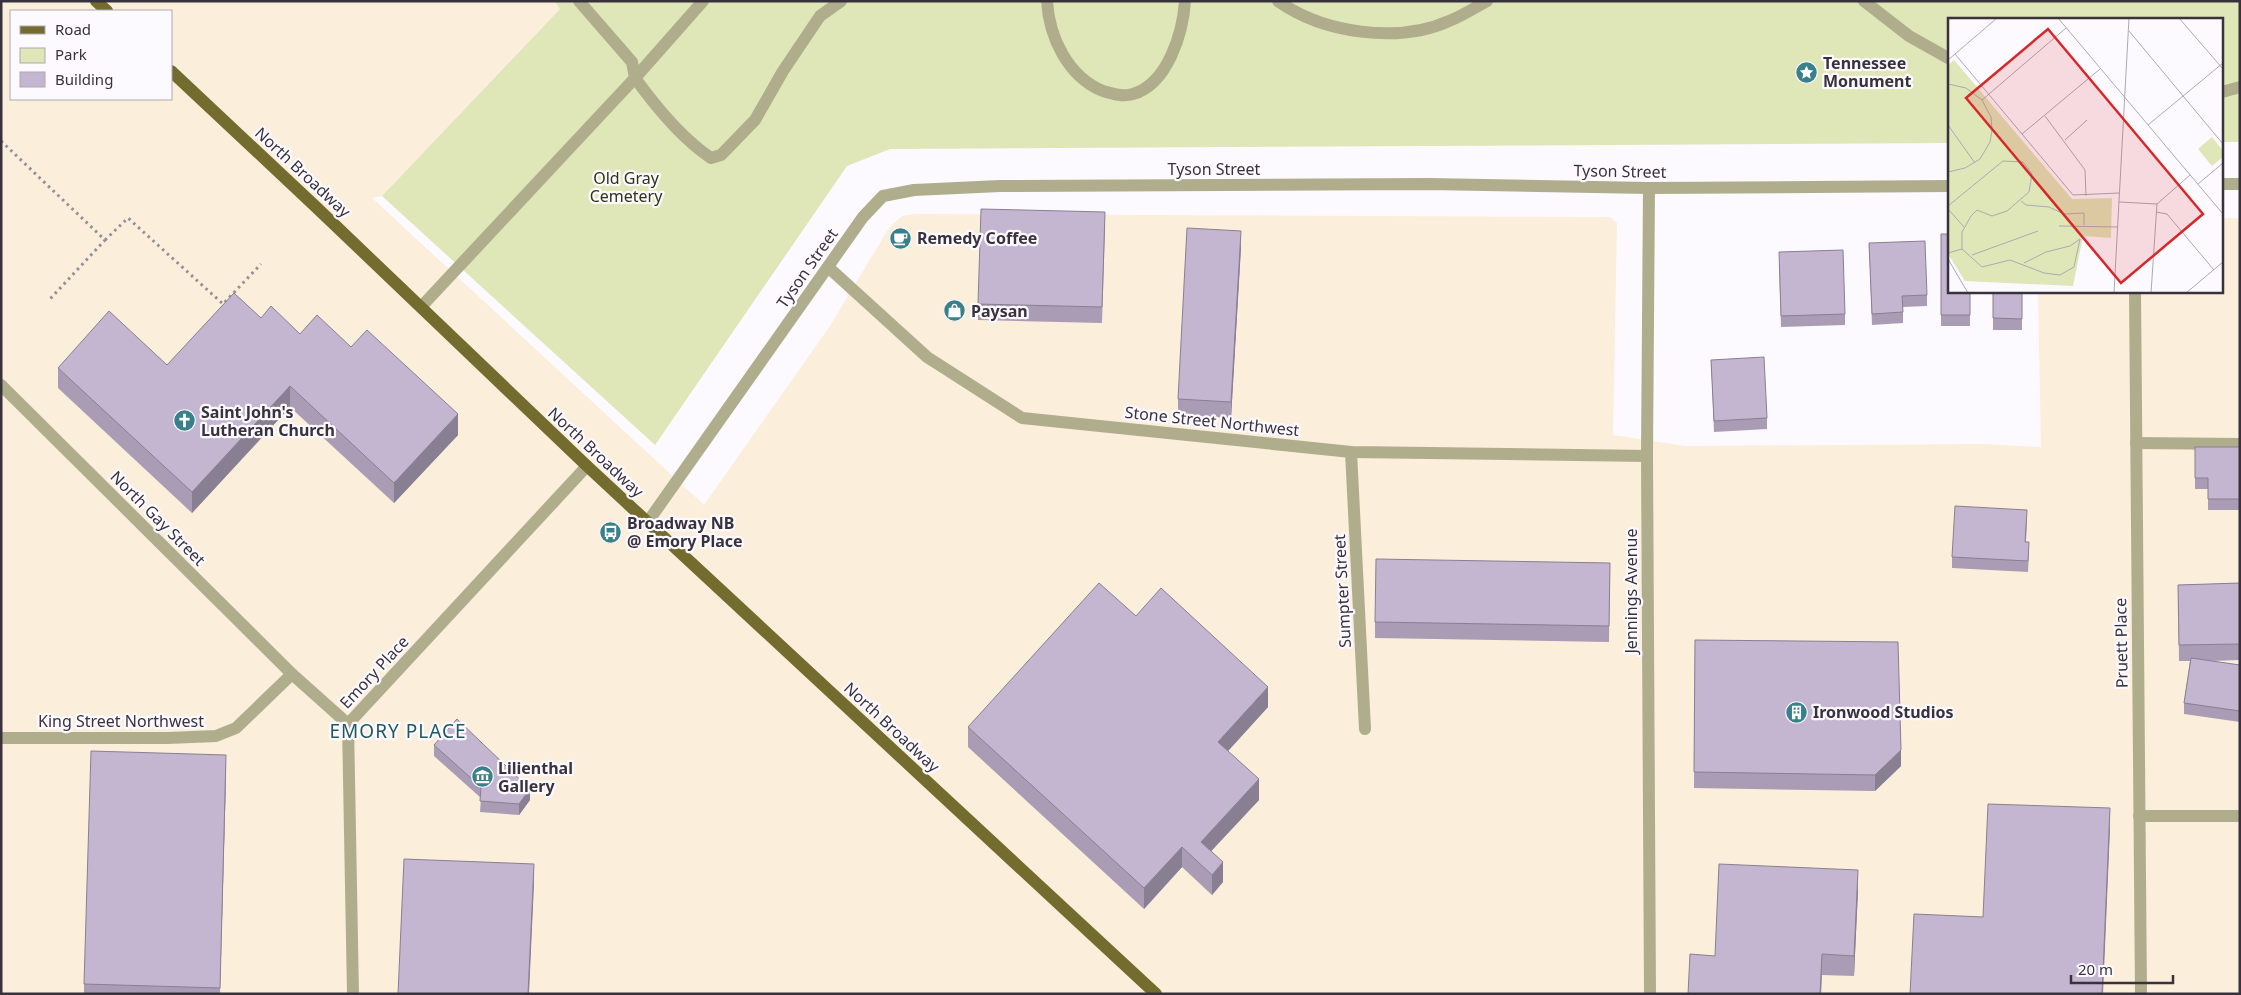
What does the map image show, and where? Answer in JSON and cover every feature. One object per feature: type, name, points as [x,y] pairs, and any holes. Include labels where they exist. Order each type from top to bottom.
[{"type":"main road","points":[[96,1],[106,10]]},
{"type":"main road","name":"North Broadway","points":[[172,72],[587,466],[1156,994]]},
{"type":"street","points":[[579,1],[632,62],[635,78],[656,107],[700,151],[711,158],[721,155],[755,120],[820,16],[841,1]]},
{"type":"street","points":[[421,307],[635,78],[703,1]]},
{"type":"street","points":[[1047,1],[1051,26],[1065,59],[1075,72],[1094,87],[1114,95],[1134,94],[1150,84],[1160,73],[1172,56],[1180,36],[1185,1]]},
{"type":"street","points":[[1278,1],[1291,10],[1334,25],[1362,32],[1393,33],[1420,30],[1448,22],[1487,1]]},
{"type":"street","points":[[1864,1],[1909,36],[1948,58]]},
{"type":"street","points":[[2224,92],[2240,88]]},
{"type":"street","name":"Tyson Street","points":[[648,523],[863,217],[883,196],[914,190],[1000,186],[1429,184],[1649,188],[1948,186]]},
{"type":"street","points":[[2224,184],[2240,184]]},
{"type":"street","name":"Jennings Avenue","points":[[1649,188],[1647,456],[1650,994]]},
{"type":"street","name":"Stone Street Northwest","points":[[828,267],[927,357],[1022,418],[1351,452],[1647,456]]},
{"type":"street","name":"Pruett Place","points":[[2135,292],[2141,994]]},
{"type":"street","name":"North Gay Street","points":[[1,385],[292,674]]},
{"type":"street","points":[[2136,443],[2240,444]]},
{"type":"street","name":"Sumpter Street","points":[[1351,452],[1365,729]]},
{"type":"street","name":"Emory Place","points":[[353,994],[348,724],[587,466]]},
{"type":"street","points":[[292,674],[348,724]]},
{"type":"street","name":"King Street Northwest","points":[[1,738],[168,738],[216,736],[236,728],[292,674]]},
{"type":"street","points":[[2139,816],[2240,816]]},
{"type":"path","points":[[1,141],[105,240]]},
{"type":"path","points":[[50,299],[128,218],[223,304],[260,264]]},
{"type":"shaded area","points":[[1,1],[555,1],[561,8],[382,196],[372,198],[704,505],[830,326],[889,228],[902,216],[915,214],[1610,217],[1617,223],[1613,435],[1685,446],[1984,444],[2041,447],[2038,292],[2224,292],[2224,218],[2240,218],[2240,994],[1,994]]},
{"type":"green space","name":"Old Gray Cemetery","points":[[555,1],[2240,1],[2240,142],[2224,142],[2224,18],[1948,18],[1948,143],[890,149],[847,166],[655,445],[382,196],[560,9]]},
{"type":"building","points":[[981,209],[1105,212],[1102,307],[978,304]]},
{"type":"building","points":[[1187,228],[1241,231],[1231,402],[1178,399]]},
{"type":"building","points":[[1941,234],[1948,234],[1948,292],[1970,292],[1970,315],[1941,315]]},
{"type":"building","points":[[1925,241],[1927,295],[1902,296],[1903,312],[1872,314],[1869,243]]},
{"type":"building","points":[[1843,250],[1845,314],[1781,316],[1779,252]]},
{"type":"building","points":[[1993,292],[2022,292],[2022,319],[1993,318]]},
{"type":"building","name":"Saint John's Lutheran Church","points":[[234,293],[261,318],[271,306],[300,334],[317,315],[351,347],[367,330],[458,414],[394,483],[290,386],[192,492],[58,368],[109,311],[167,365]]},
{"type":"building","points":[[1764,357],[1767,418],[1714,421],[1711,360]]},
{"type":"building","points":[[2195,447],[2240,447],[2240,499],[2208,499],[2208,478],[2195,478]]},
{"type":"building","points":[[1955,506],[2027,510],[2025,542],[2029,542],[2028,561],[1952,557]]},
{"type":"building","points":[[1376,559],[1610,563],[1609,626],[1375,622]]},
{"type":"building","points":[[1099,583],[1136,616],[1161,588],[1268,687],[1218,742],[1259,779],[1201,842],[1223,862],[1212,875],[1182,847],[1144,888],[968,727]]},
{"type":"building","points":[[2240,583],[2240,644],[2179,645],[2178,585]]},
{"type":"building","name":"Ironwood Studios","points":[[1695,640],[1898,642],[1901,750],[1875,775],[1694,772]]},
{"type":"building","points":[[2191,658],[2240,665],[2240,711],[2184,703]]},
{"type":"building","name":"Lilienthal Gallery","points":[[457,719],[530,789],[519,804],[480,801],[481,787],[434,745]]},
{"type":"building","points":[[91,751],[226,755],[220,988],[84,984]]},
{"type":"building","points":[[1988,804],[2110,808],[2102,994],[1910,994],[1914,914],[1983,917]]},
{"type":"building","points":[[404,859],[534,864],[528,994],[398,994]]},
{"type":"building","points":[[1719,864],[1858,870],[1854,956],[1822,954],[1820,994],[1688,994],[1690,954],[1715,956]]},
{"type":"place","name":"Tennessee Monument","points":[[1807,72]]},
{"type":"place","name":"Remedy Coffee","points":[[901,238]]},
{"type":"place","name":"Paysan","points":[[955,311]]},
{"type":"place","name":"Saint John's Lutheran Church","points":[[185,421]]},
{"type":"place","name":"Broadway NB @ Emory Place","points":[[611,532]]},
{"type":"place","name":"Ironwood Studios","points":[[1797,712]]},
{"type":"place","name":"Lilienthal Gallery","points":[[482,777]]},
{"type":"district","name":"EMORY PLACE","points":[[398,731]]}]
